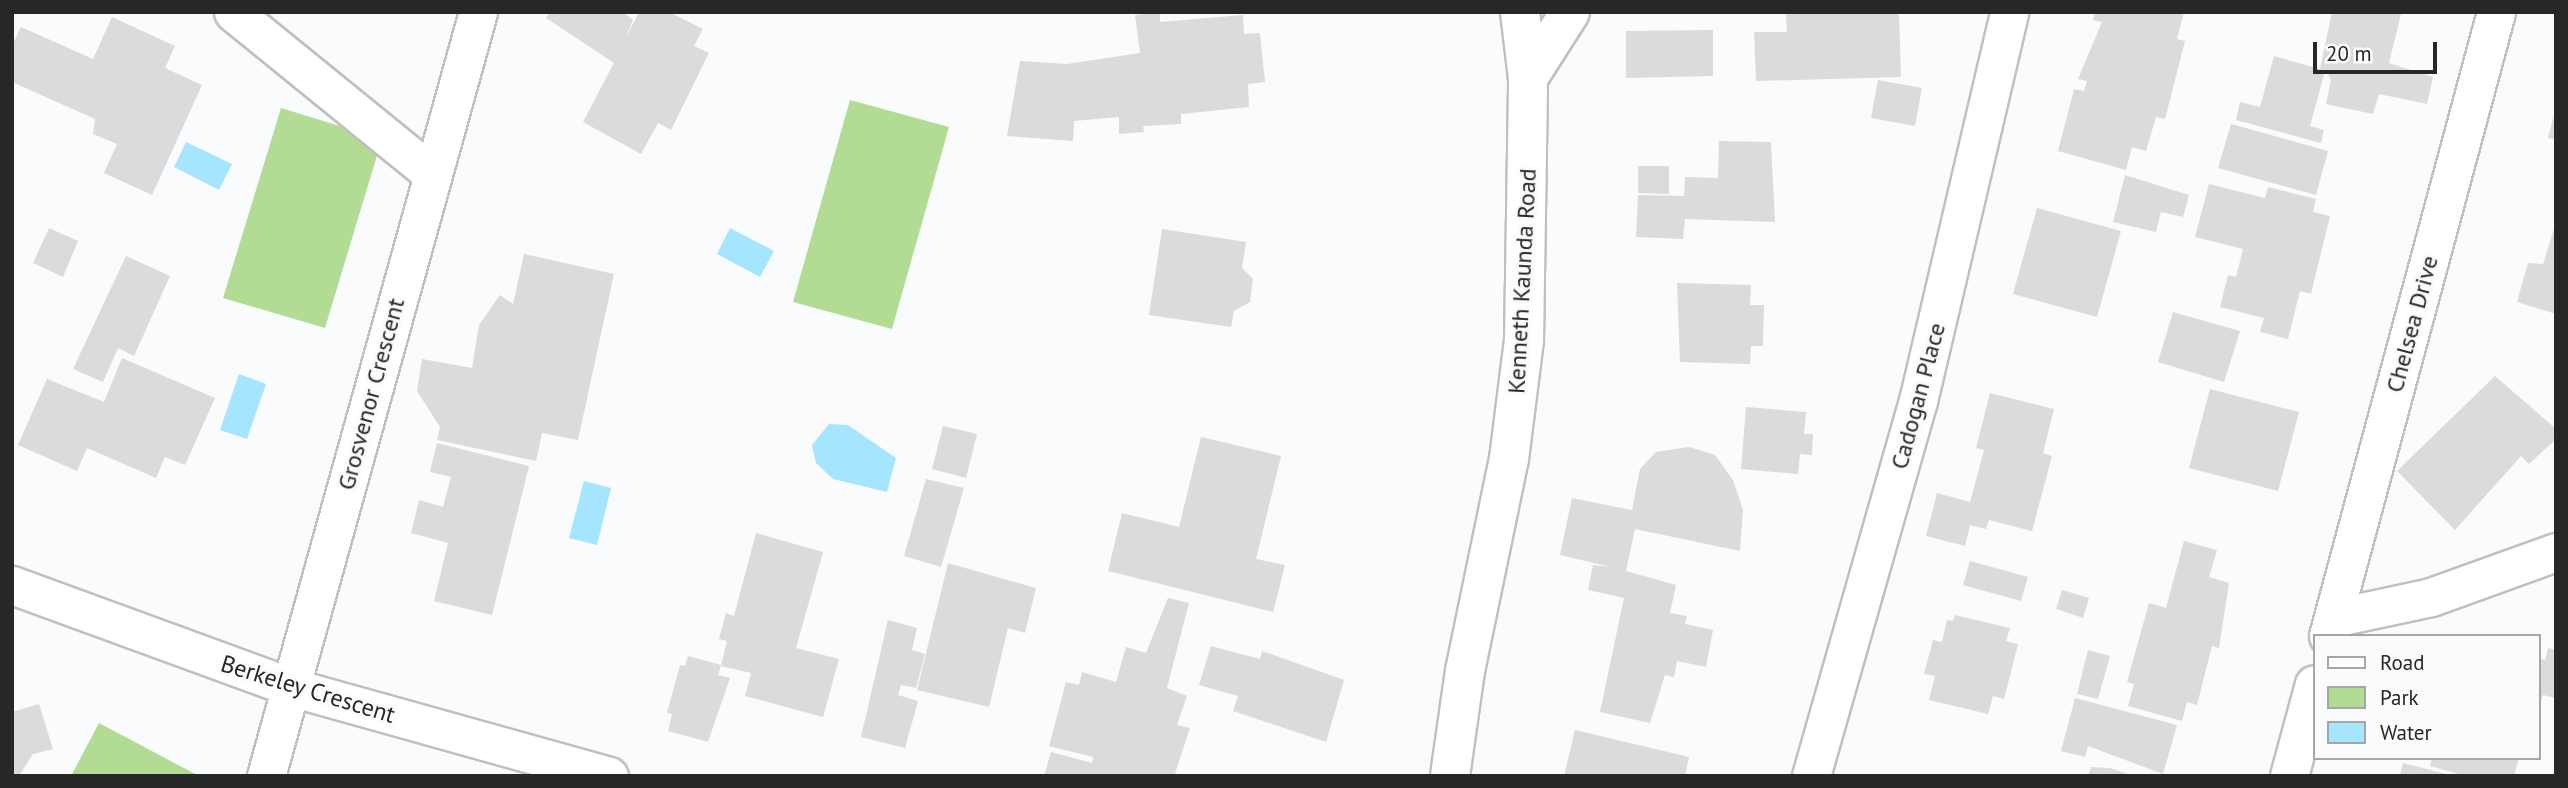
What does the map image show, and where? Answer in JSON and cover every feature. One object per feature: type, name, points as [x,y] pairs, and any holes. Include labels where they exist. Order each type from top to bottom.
[{"type":"main road","name":"Kenneth Kaunda Road","points":[[1450,776],[1465,671],[1495,540],[1524,341],[1528,78],[1520,12]]},
{"type":"main road","points":[[1528,78],[1570,12]]},
{"type":"main road","name":"Kenneth Kaunda Road","points":[[1426,776],[1465,671]]},
{"type":"street","points":[[233,12],[430,172]]},
{"type":"street","name":"Grosvenor Crescent","points":[[266,776],[294,688],[430,172],[478,12]]},
{"type":"street","name":"Cadogan Place","points":[[1811,776],[1918,401],[2009,12]]},
{"type":"street","name":"Chelsea Drive","points":[[2330,627],[2496,12]]},
{"type":"street","points":[[2330,627],[2431,597],[2556,552]]},
{"type":"street","name":"Berkeley Crescent","points":[[12,584],[294,688],[609,776]]},
{"type":"street","points":[[2289,776],[2312,691]]},
{"type":"green space","points":[[850,100],[949,127],[892,329],[793,302]]},
{"type":"green space","points":[[281,108],[382,139],[325,328],[223,298]]},
{"type":"green space","points":[[99,723],[199,776],[71,776]]},
{"type":"water","points":[[186,142],[232,164],[219,190],[174,167]]},
{"type":"water","points":[[730,228],[774,251],[760,277],[717,254]]},
{"type":"water","points":[[239,374],[266,384],[247,439],[220,430]]},
{"type":"water","points":[[829,424],[848,425],[896,458],[887,492],[833,479],[816,463],[812,445]]},
{"type":"water","points":[[584,481],[611,488],[597,545],[569,538]]},
{"type":"building","points":[[550,12],[623,12],[633,20],[625,39],[639,12],[669,12],[703,29],[694,46],[709,53],[671,130],[658,123],[641,154],[583,122],[614,63],[546,18]]},
{"type":"building","points":[[1160,12],[1160,22],[1243,15],[1244,34],[1260,33],[1265,82],[1248,84],[1249,107],[1181,114],[1181,124],[1143,126],[1144,132],[1119,134],[1119,117],[1074,121],[1073,141],[1007,136],[1020,61],[1067,64],[1140,53],[1135,15]]},
{"type":"building","points":[[1786,12],[1899,12],[1901,77],[1756,81],[1754,32],[1787,32]]},
{"type":"building","points":[[2095,12],[2184,12],[2177,39],[2185,41],[2165,119],[2156,117],[2146,151],[2132,147],[2126,170],[2058,151],[2074,89],[2084,91],[2087,81],[2078,79],[2102,22],[2093,20]]},
{"type":"building","points":[[2332,12],[2401,14],[2389,63],[2433,77],[2427,104],[2379,94],[2373,114],[2326,104],[2331,79],[2325,71],[2310,126],[2324,130],[2321,143],[2236,120],[2240,102],[2260,107],[2274,56],[2320,69]]},
{"type":"building","points":[[112,17],[175,46],[165,68],[202,85],[152,195],[104,173],[117,144],[93,134],[95,119],[12,82],[12,46],[21,27],[93,59]]},
{"type":"building","points":[[1713,30],[1713,76],[1626,78],[1626,31]]},
{"type":"building","points":[[1878,80],[1922,88],[1915,126],[1871,118]]},
{"type":"building","points":[[2556,111],[2556,140],[2548,138]]},
{"type":"building","points":[[2231,124],[2328,151],[2316,195],[2218,168]]},
{"type":"building","points":[[1719,141],[1771,142],[1775,222],[1685,219],[1683,239],[1636,237],[1638,195],[1684,196],[1685,177],[1718,178]]},
{"type":"building","points":[[1638,166],[1669,166],[1669,194],[1638,193]]},
{"type":"building","points":[[2125,175],[2189,195],[2183,217],[2161,212],[2156,232],[2113,222]]},
{"type":"building","points":[[2209,184],[2265,198],[2268,187],[2316,199],[2313,212],[2330,216],[2311,294],[2300,291],[2288,339],[2260,332],[2264,318],[2220,307],[2228,275],[2236,277],[2243,249],[2195,237]]},
{"type":"building","points":[[2037,208],[2121,231],[2097,317],[2013,294]]},
{"type":"building","points":[[2556,222],[2556,314],[2517,302],[2528,263],[2543,264]]},
{"type":"building","points":[[49,228],[78,241],[63,277],[33,263]]},
{"type":"building","points":[[1162,229],[1246,242],[1242,268],[1253,279],[1250,302],[1234,311],[1231,327],[1149,315]]},
{"type":"building","points":[[524,254],[614,274],[578,440],[542,433],[536,461],[437,440],[440,427],[417,391],[422,359],[472,368],[479,325],[500,295],[513,304]]},
{"type":"building","points":[[126,256],[170,276],[134,356],[118,348],[103,382],[73,369]]},
{"type":"building","points":[[1677,283],[1751,285],[1750,305],[1764,305],[1763,346],[1751,346],[1750,364],[1680,362]]},
{"type":"building","points":[[2173,312],[2240,331],[2224,382],[2158,362]]},
{"type":"building","points":[[122,358],[215,398],[185,465],[165,457],[156,478],[87,448],[77,471],[18,445],[47,379],[104,402]]},
{"type":"building","points":[[2495,376],[2556,429],[2556,439],[2529,464],[2521,456],[2455,530],[2397,471]]},
{"type":"building","points":[[2210,389],[2299,412],[2278,491],[2189,468]]},
{"type":"building","points":[[1990,393],[2054,409],[2043,453],[2052,456],[2032,531],[1989,520],[1986,529],[1970,525],[1965,546],[1926,536],[1937,493],[1970,502],[1984,450],[1976,448]]},
{"type":"building","points":[[1746,407],[1806,412],[1804,434],[1813,434],[1812,455],[1800,454],[1798,474],[1741,469]]},
{"type":"building","points":[[943,426],[977,434],[966,478],[932,469]]},
{"type":"building","points":[[1201,437],[1281,456],[1256,559],[1285,565],[1273,612],[1108,571],[1122,513],[1179,527]]},
{"type":"building","points":[[437,443],[529,466],[492,615],[434,601],[448,543],[411,533],[419,500],[443,507],[451,477],[430,472]]},
{"type":"building","points":[[1689,447],[1715,455],[1733,480],[1743,510],[1740,551],[1635,529],[1626,571],[1676,585],[1670,613],[1687,616],[1685,624],[1713,630],[1706,667],[1677,661],[1674,677],[1665,675],[1650,723],[1600,712],[1624,598],[1588,590],[1593,565],[1611,567],[1560,555],[1572,498],[1632,510],[1640,469],[1656,452]]},
{"type":"building","points":[[926,479],[964,488],[941,567],[904,556]]},
{"type":"building","points":[[756,533],[823,552],[796,648],[839,659],[823,717],[745,696],[751,673],[721,666],[727,641],[719,639],[726,613],[734,616]]},
{"type":"building","points":[[2184,541],[2217,550],[2209,577],[2229,583],[2219,648],[2212,646],[2197,705],[2187,702],[2182,721],[2128,706],[2134,684],[2127,682],[2149,603],[2166,608]]},
{"type":"building","points":[[1970,561],[2028,577],[2021,601],[1963,585]]},
{"type":"building","points":[[948,563],[1036,588],[1025,633],[1008,628],[989,707],[917,690]]},
{"type":"building","points":[[2062,590],[2089,598],[2083,618],[2056,609]]},
{"type":"building","points":[[1168,598],[1189,603],[1167,688],[1187,696],[1177,725],[1190,728],[1175,774],[1044,776],[1051,752],[1092,763],[1093,757],[1049,746],[1066,682],[1079,685],[1082,672],[1116,682],[1126,647],[1146,653]]},
{"type":"building","points":[[1955,615],[2010,628],[2006,641],[2018,644],[2004,699],[1993,696],[1988,714],[1929,700],[1935,676],[1924,674],[1933,640],[1942,642],[1947,620],[1953,621]]},
{"type":"building","points":[[888,620],[917,628],[912,650],[925,654],[916,688],[901,685],[898,695],[918,701],[905,748],[861,737]]},
{"type":"building","points":[[1211,646],[1260,659],[1262,651],[1344,680],[1326,742],[1233,711],[1238,696],[1199,685]]},
{"type":"building","points":[[2548,648],[2556,650],[2556,698],[2543,695],[2540,705],[2540,659],[2545,660]]},
{"type":"building","points":[[2088,650],[2110,656],[2098,699],[2077,694]]},
{"type":"building","points":[[688,656],[721,665],[718,675],[730,678],[708,742],[668,731],[672,714],[667,713],[680,665],[685,666]]},
{"type":"building","points":[[2075,698],[2177,725],[2163,774],[2088,746],[2085,757],[2061,751]]},
{"type":"building","points":[[39,704],[53,749],[33,754],[19,776],[12,776],[12,712]]},
{"type":"building","points":[[1575,730],[1689,757],[1685,776],[1564,776]]},
{"type":"building","points":[[2432,760],[2518,760],[2514,776],[2466,776],[2430,766]]},
{"type":"building","points":[[2403,763],[2450,775],[2400,776]]},
{"type":"building","points":[[2091,767],[2110,768],[2134,776],[2088,776]]}]
